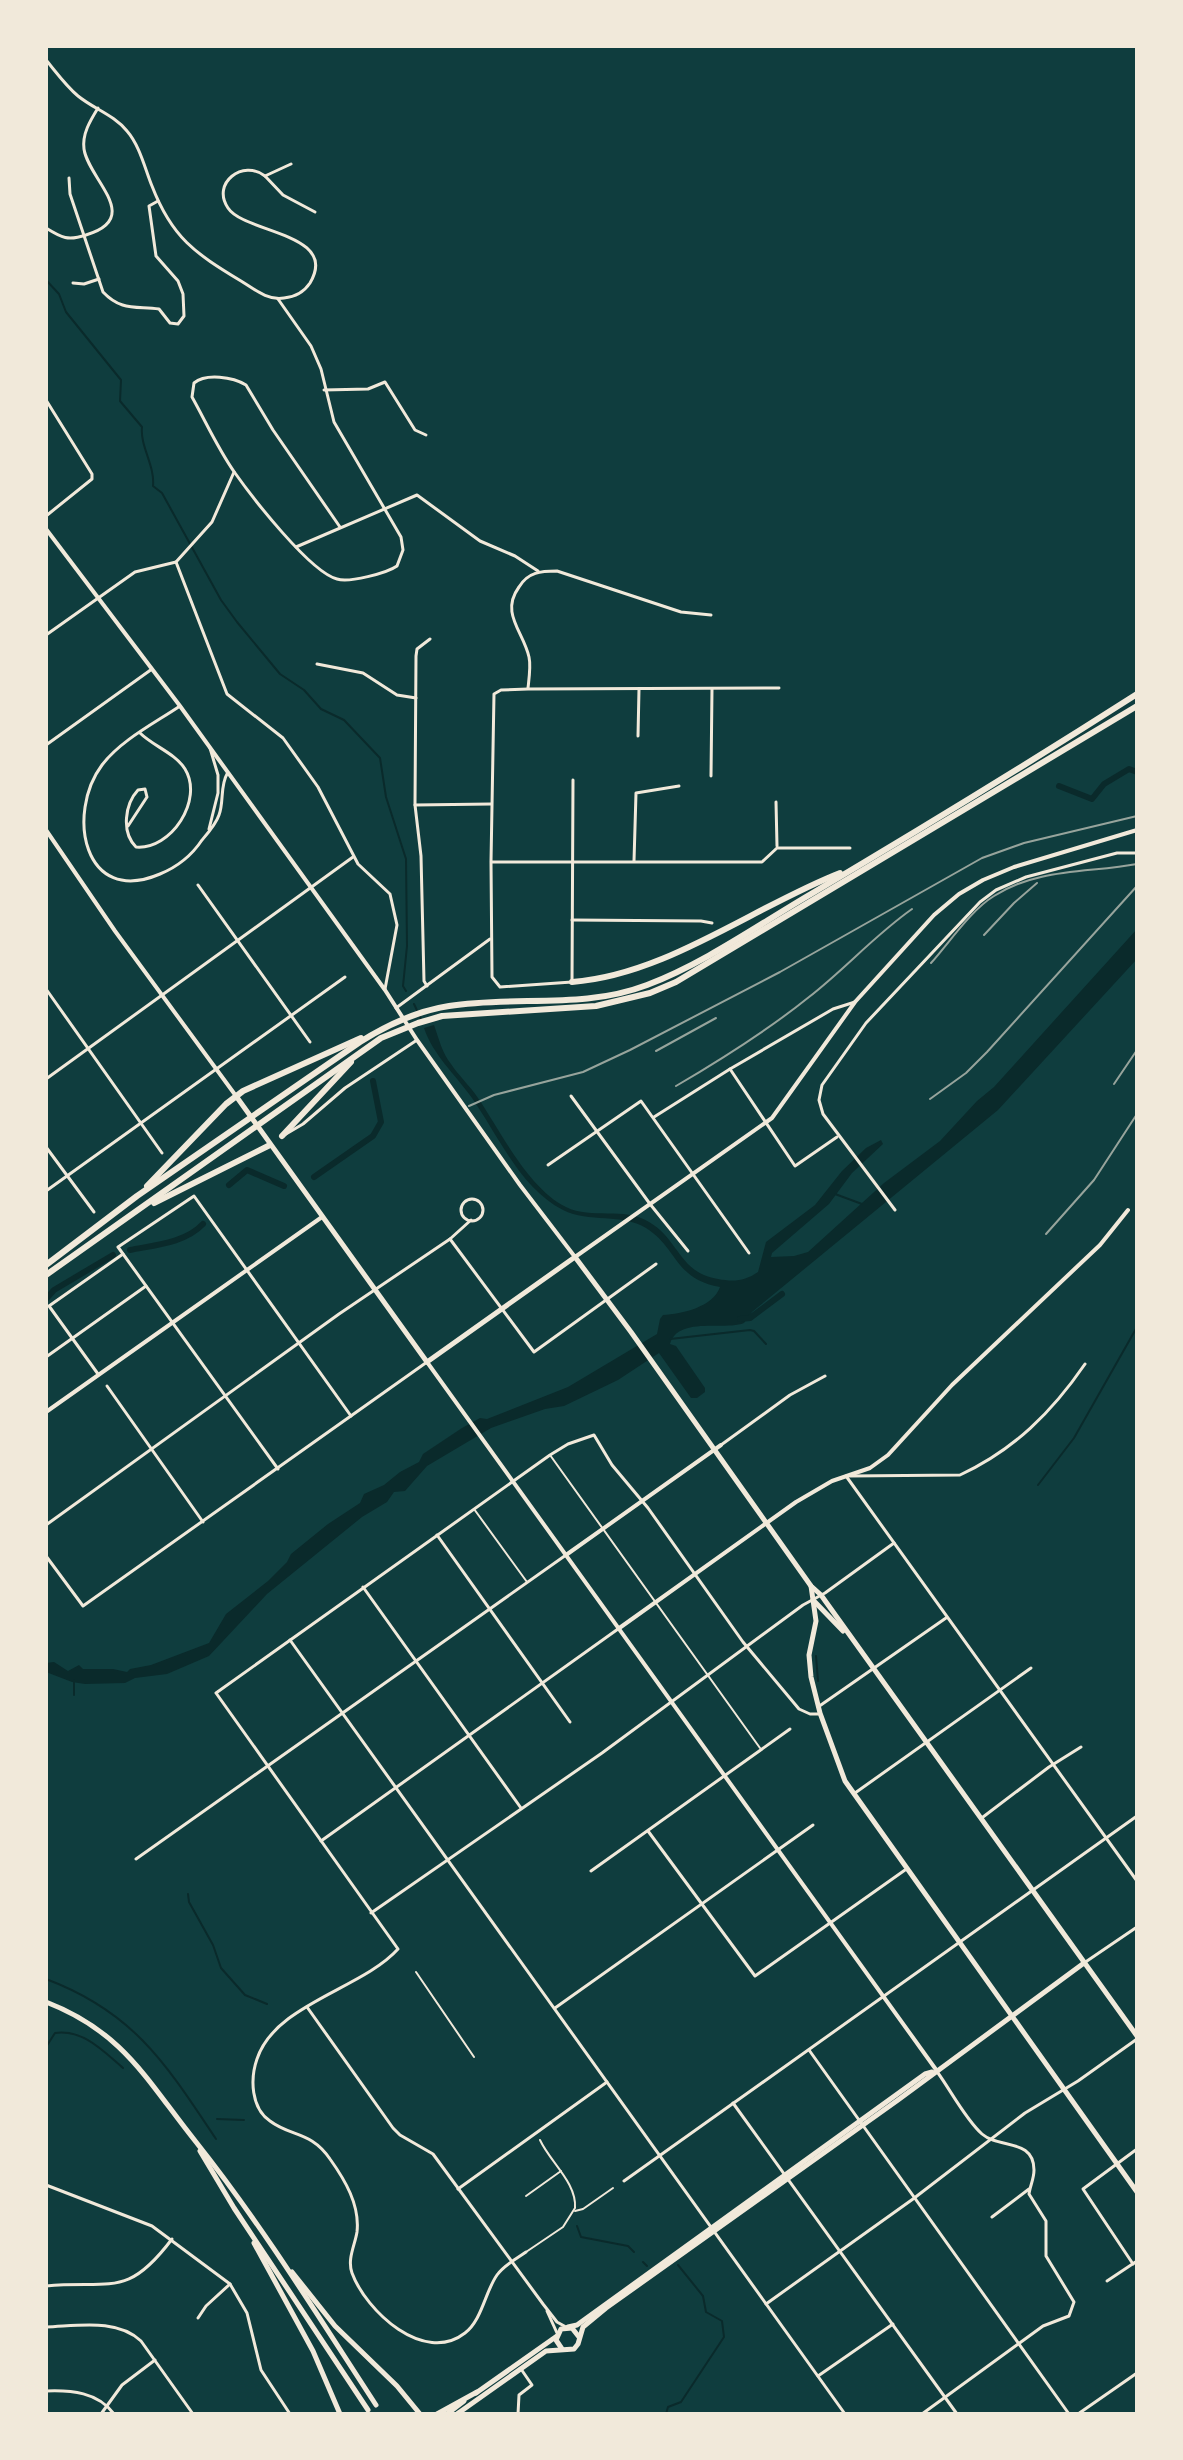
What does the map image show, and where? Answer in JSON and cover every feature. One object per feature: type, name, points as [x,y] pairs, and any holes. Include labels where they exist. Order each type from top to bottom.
[{"type":"highway","points":[[137,1196],[236,1096],[416,1014],[451,1005],[567,1001],[617,994],[674,974],[862,864],[1137,694]]},
{"type":"highway","points":[[46,1275],[362,1051],[393,1033],[457,1013],[596,1006],[650,993],[676,982],[1137,706]]},
{"type":"highway","points":[[572,982],[604,978],[657,959],[715,934],[795,891],[862,864]]},
{"type":"highway","points":[[46,1265],[137,1196],[389,1025]]},
{"type":"highway","points":[[282,1136],[362,1051]]},
{"type":"highway","points":[[137,1211],[268,1142]]},
{"type":"main road","points":[[236,1096],[427,1362],[575,1257],[718,1447],[811,1586],[821,1595],[1137,2038]]},
{"type":"main road","points":[[268,1142],[282,1136]]},
{"type":"main road","points":[[811,1586],[816,1621],[809,1666],[819,1710],[841,1774],[1137,2192]]},
{"type":"main road","points":[[813,1600],[851,1639]]},
{"type":"main road","points":[[447,2414],[787,2176],[925,2074],[937,2071],[1084,1963]]},
{"type":"main road","points":[[46,2002],[88,2023],[121,2048],[150,2078],[265,2236],[376,2405]]},
{"type":"main road","points":[[194,2140],[313,2351],[340,2414]]},
{"type":"main road","points":[[238,2214],[368,2410]]},
{"type":"main road","points":[[458,2414],[550,2349],[576,2348],[587,2323],[712,2229]]},
{"type":"main road","points":[[265,2236],[331,2322],[420,2414]]},
{"type":"main road","points":[[567,2328],[576,2331],[579,2338]]},
{"type":"main road","points":[[557,2336],[557,2344],[563,2350]]},
{"type":"main road","points":[[437,2414],[477,2392]]},
{"type":"street","points":[[46,60],[72,90],[119,122],[130,135],[158,201],[173,227],[197,254],[269,298],[293,297],[307,287],[314,269],[311,254],[299,241],[234,215],[224,197],[224,188],[234,174],[250,169],[265,176],[283,195],[315,212]]},
{"type":"street","points":[[46,228],[67,240],[105,227],[112,214],[110,200],[84,153],[85,134],[98,108]]},
{"type":"street","points":[[265,176],[291,164]]},
{"type":"street","points":[[69,178],[70,194],[103,292],[118,304],[159,309],[174,324],[183,320],[185,300],[181,287],[156,256],[149,206],[158,201]]},
{"type":"street","points":[[73,283],[84,284],[99,279]]},
{"type":"street","points":[[278,299],[311,346],[321,369],[334,422],[401,537],[403,550],[397,566],[345,580],[335,579],[296,547],[234,472],[192,397],[192,388],[198,379],[206,376],[246,385],[340,527]]},
{"type":"street","points":[[324,390],[368,389],[385,382],[415,430],[426,435]]},
{"type":"street","points":[[46,400],[48,408],[92,474],[92,479],[46,516]]},
{"type":"street","points":[[46,635],[135,572],[176,562],[212,522],[234,472]]},
{"type":"street","points":[[296,547],[417,495],[480,541],[515,556],[539,571],[557,571],[681,612],[711,615]]},
{"type":"street","points":[[46,529],[180,706],[575,1257],[766,1124],[779,1111],[855,1002],[934,915],[959,894],[1014,867],[1137,830]]},
{"type":"street","points":[[176,562],[227,694],[283,738],[318,787],[353,857],[392,898],[396,932],[385,990]]},
{"type":"street","points":[[528,689],[530,658],[510,611],[512,598],[523,581],[539,571]]},
{"type":"street","points":[[427,986],[424,981],[421,856],[415,805],[417,649],[430,639]]},
{"type":"street","points":[[317,664],[363,673],[397,695],[416,698]]},
{"type":"street","points":[[46,745],[152,669]]},
{"type":"street","points":[[573,780],[572,982],[496,985],[492,977],[491,862],[494,694],[501,690],[528,689],[779,688]]},
{"type":"street","points":[[638,736],[639,689]]},
{"type":"street","points":[[711,776],[712,689]]},
{"type":"street","points":[[180,706],[111,754],[99,769],[85,812],[85,839],[99,867],[115,880],[139,882],[178,864],[194,850],[219,815],[227,774]]},
{"type":"street","points":[[128,826],[147,797],[145,789],[138,790],[132,797],[128,812],[127,834],[136,847],[150,846],[176,828],[186,811],[190,792],[190,779],[181,764],[140,733]]},
{"type":"street","points":[[209,829],[218,793],[218,775],[210,748]]},
{"type":"street","points":[[634,861],[636,793],[679,786]]},
{"type":"street","points":[[776,802],[777,848]]},
{"type":"street","points":[[415,805],[491,804]]},
{"type":"street","points":[[46,830],[236,1096]]},
{"type":"street","points":[[491,862],[762,862],[777,848],[850,848]]},
{"type":"street","points":[[895,1210],[838,1136],[819,1104],[822,1085],[872,1016],[980,902],[996,890],[1026,877],[1117,853],[1137,853]]},
{"type":"street","points":[[46,1079],[353,857]]},
{"type":"street","points":[[198,885],[310,1042]]},
{"type":"street","points":[[572,920],[712,923]]},
{"type":"street","points":[[396,1008],[492,938]]},
{"type":"street","points":[[46,1191],[345,977]]},
{"type":"street","points":[[46,989],[162,1153]]},
{"type":"street","points":[[653,1118],[833,1009],[855,1002]]},
{"type":"street","points":[[282,1136],[303,1124],[361,1076],[417,1040]]},
{"type":"street","points":[[730,1069],[795,1166],[838,1136]]},
{"type":"street","points":[[571,1096],[688,1251]]},
{"type":"street","points":[[548,1165],[641,1101],[749,1253]]},
{"type":"street","points":[[46,1147],[94,1212]]},
{"type":"street","points":[[278,1469],[118,1247],[194,1196],[351,1416]]},
{"type":"street","points":[[46,1525],[374,1289],[450,1239],[471,1220],[477,1219],[483,1210],[475,1199],[468,1200],[462,1207],[462,1214],[471,1220]]},
{"type":"street","points":[[321,1841],[766,1522],[832,1481],[879,1463],[952,1385],[1100,1245],[1128,1210]]},
{"type":"street","points":[[46,1412],[322,1217]]},
{"type":"street","points":[[450,1239],[534,1352],[656,1264]]},
{"type":"street","points":[[98,1374],[49,1306],[123,1254]]},
{"type":"street","points":[[46,1357],[146,1286]]},
{"type":"street","points":[[46,1556],[83,1606],[427,1362],[981,2133],[993,2140],[1019,2146],[1030,2155],[1034,2169],[1029,2189],[1031,2199],[1047,2225],[1046,2256],[1074,2298],[1074,2307],[1069,2316],[1043,2326],[922,2414]]},
{"type":"street","points":[[846,1476],[960,1475],[973,1470],[1045,1418],[1085,1364]]},
{"type":"street","points":[[136,1859],[790,1395],[825,1376]]},
{"type":"street","points":[[107,1386],[203,1522]]},
{"type":"street","points":[[540,2140],[575,2199],[575,2211],[563,2227],[512,2262],[495,2278],[470,2329],[446,2342],[425,2343],[406,2335],[370,2300],[351,2268],[357,2219],[347,2187],[321,2148],[303,2135],[265,2117],[253,2090],[255,2064],[274,2032],[307,2007],[374,1968],[398,1949],[216,1693],[550,1455],[568,1444],[594,1435],[622,1479],[642,1501],[746,1647],[799,1709],[810,1714],[819,1710],[946,1618]]},
{"type":"street","points":[[550,1455],[761,1749]]},
{"type":"street","points":[[846,1476],[1137,1881]]},
{"type":"street","points":[[474,1509],[528,1583]]},
{"type":"street","points":[[437,1535],[570,1722]]},
{"type":"street","points":[[371,1913],[449,1861],[894,1543]]},
{"type":"street","points":[[363,1587],[521,1809]]},
{"type":"street","points":[[290,1640],[845,2414]]},
{"type":"street","points":[[853,1795],[1031,1668]]},
{"type":"street","points":[[591,1871],[790,1729]]},
{"type":"street","points":[[980,1819],[1081,1747]]},
{"type":"street","points":[[624,2181],[1137,1816]]},
{"type":"street","points":[[554,2009],[813,1825]]},
{"type":"street","points":[[648,1831],[755,1976],[906,1869]]},
{"type":"street","points":[[1084,1963],[1137,1927]]},
{"type":"street","points":[[416,1972],[474,2057]]},
{"type":"street","points":[[307,2007],[393,2128],[433,2154],[543,2304],[557,2322],[567,2328]]},
{"type":"street","points":[[766,2304],[913,2199],[1025,2113],[1064,2090],[1137,2038]]},
{"type":"street","points":[[809,2050],[1069,2414]]},
{"type":"street","points":[[458,2189],[607,2082]]},
{"type":"street","points":[[733,2103],[957,2414]]},
{"type":"street","points":[[1107,2281],[1135,2262],[1083,2189],[1137,2149]]},
{"type":"street","points":[[526,2196],[561,2171]]},
{"type":"street","points":[[46,2185],[132,2217],[172,2239],[230,2284],[247,2313],[261,2370],[290,2414]]},
{"type":"street","points":[[575,2211],[583,2209],[613,2188]]},
{"type":"street","points":[[992,2217],[1029,2189]]},
{"type":"street","points":[[46,2286],[124,2283],[143,2273],[172,2239]]},
{"type":"street","points":[[198,2318],[230,2284]]},
{"type":"street","points":[[543,2304],[557,2328],[557,2336]]},
{"type":"street","points":[[818,2376],[893,2324]]},
{"type":"street","points":[[46,2327],[120,2328],[136,2336],[193,2414]]},
{"type":"street","points":[[101,2414],[122,2385],[155,2360]]},
{"type":"street","points":[[518,2414],[519,2395],[532,2385],[521,2369]]},
{"type":"street","points":[[1078,2414],[1137,2373]]},
{"type":"street","points":[[46,2391],[77,2391],[106,2406],[114,2414]]},
{"type":"water","points":[[1137,929],[1137,959],[998,1110],[752,1312],[744,1323],[692,1327],[675,1335],[670,1344],[676,1346],[705,1388],[705,1392],[697,1398],[691,1398],[659,1353],[618,1380],[564,1406],[545,1409],[491,1428],[427,1466],[405,1491],[394,1492],[387,1502],[362,1517],[267,1594],[209,1656],[167,1674],[135,1678],[125,1683],[85,1684],[46,1672],[46,1663],[54,1662],[68,1671],[79,1665],[83,1669],[127,1672],[209,1643],[226,1614],[268,1581],[291,1554],[360,1503],[364,1494],[419,1462],[423,1454],[462,1428],[480,1418],[487,1419],[568,1387],[657,1334],[663,1315],[696,1308],[716,1294],[720,1287],[705,1283],[685,1270],[646,1228],[627,1221],[573,1214],[534,1188],[439,1056],[424,1028],[434,1025],[448,1060],[478,1098],[528,1173],[552,1198],[576,1211],[639,1217],[659,1229],[695,1270],[718,1279],[739,1280],[758,1272],[766,1242],[815,1205],[842,1171],[866,1148],[881,1140],[883,1144],[852,1173],[829,1204],[771,1257],[808,1252],[884,1183],[940,1141],[994,1087]]},
{"type":"waterway","points":[[46,280],[59,294],[66,312],[121,380],[120,401],[142,427],[153,486],[162,493],[221,600],[280,674],[304,690],[321,709],[344,720],[380,758],[386,797],[406,859],[407,946],[403,986],[406,991]]},
{"type":"waterway","points":[[1059,786],[1092,799],[1104,784],[1129,769],[1137,772]]},
{"type":"waterway","points":[[414,1004],[421,1019]]},
{"type":"waterway","points":[[314,1177],[373,1136],[381,1122],[373,1081]]},
{"type":"waterway","points":[[229,1185],[247,1170],[284,1186]]},
{"type":"waterway","points":[[835,1194],[862,1204]]},
{"type":"waterway","points":[[130,1250],[179,1239],[203,1224]]},
{"type":"waterway","points":[[46,1299],[54,1290],[113,1255]]},
{"type":"waterway","points":[[740,1319],[750,1318],[782,1294]]},
{"type":"waterway","points":[[1038,1485],[1074,1438],[1137,1327]]},
{"type":"waterway","points":[[670,1339],[750,1330],[766,1344]]},
{"type":"waterway","points":[[816,1656],[818,1681]]},
{"type":"waterway","points":[[74,1680],[74,1695]]},
{"type":"waterway","points":[[188,1894],[221,1968],[245,1995],[267,2004]]},
{"type":"waterway","points":[[46,1979],[77,1992],[125,2024],[163,2064],[216,2139]]},
{"type":"waterway","points":[[46,2047],[55,2033],[75,2034],[100,2048],[123,2068]]},
{"type":"waterway","points":[[217,2119],[244,2120]]},
{"type":"waterway","points":[[577,2226],[581,2237],[628,2246],[634,2252]]},
{"type":"waterway","points":[[643,2262],[647,2266]]},
{"type":"waterway","points":[[666,2414],[668,2407],[681,2402],[724,2337],[722,2321],[706,2312],[703,2296],[678,2265]]},
{"type":"railway","points":[[469,1106],[494,1095],[583,1072],[630,1050],[780,972],[982,858],[1024,843],[1137,816]]},
{"type":"railway","points":[[931,963],[977,910],[1011,887],[1045,876],[1137,864]]},
{"type":"railway","points":[[984,935],[1037,883]]},
{"type":"railway","points":[[930,1099],[966,1073],[987,1052],[1137,886]]},
{"type":"railway","points":[[676,1086],[793,1009],[912,909]]},
{"type":"railway","points":[[656,1051],[716,1018]]},
{"type":"railway","points":[[1114,1084],[1137,1050]]},
{"type":"railway","points":[[1046,1234],[1094,1180],[1137,1114]]}]
